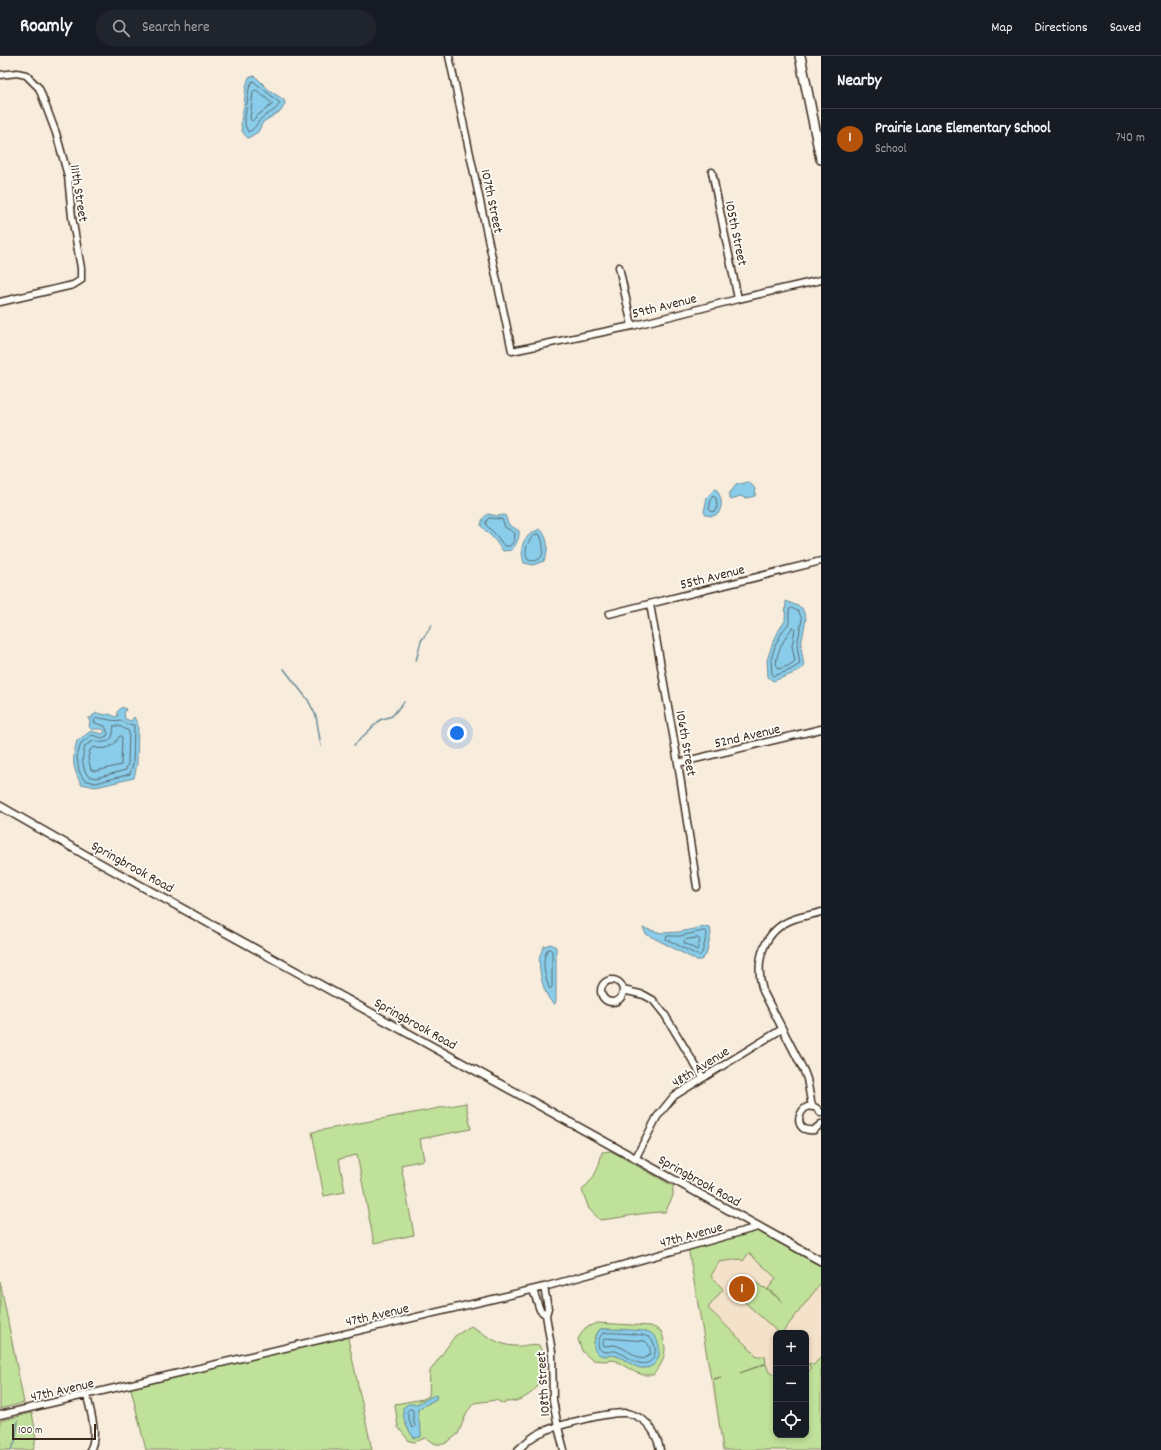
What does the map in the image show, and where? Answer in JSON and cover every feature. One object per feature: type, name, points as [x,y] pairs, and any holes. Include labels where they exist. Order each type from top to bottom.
[{"type":"main road","points":[[800,56],[821,159]]},
{"type":"street","name":"107th Street","points":[[449,56],[512,351]]},
{"type":"street","name":"111th Street","points":[[0,75],[17,73],[26,75],[39,88],[56,133],[68,176],[72,217],[81,268],[81,280],[73,285],[0,302]]},
{"type":"street","name":"105th Street","points":[[712,172],[738,299]]},
{"type":"street","points":[[619,267],[632,326]]},
{"type":"street","name":"59th Avenue","points":[[512,351],[632,326],[821,280]]},
{"type":"street","name":"55th Avenue","points":[[609,614],[821,561]]},
{"type":"street","name":"106th Street","points":[[650,604],[678,763],[697,887]]},
{"type":"street","name":"52nd Avenue","points":[[678,763],[821,729]]},
{"type":"street","name":"Springbrook Road","points":[[0,806],[821,1261]]},
{"type":"street","points":[[812,1107],[807,1079],[763,991],[759,969],[762,951],[772,934],[778,928],[793,919],[821,912]]},
{"type":"street","points":[[623,990],[644,995],[653,1000],[665,1015],[703,1078]]},
{"type":"street","name":"48th Avenue","points":[[635,1159],[657,1117],[674,1096],[782,1030]]},
{"type":"street","points":[[821,1113],[819,1110],[812,1107],[805,1108],[800,1114],[799,1121],[803,1127],[810,1130],[818,1128],[821,1124]]},
{"type":"street","name":"47th Avenue","points":[[0,1416],[533,1290],[758,1227]]},
{"type":"street","name":"108th Street","points":[[544,1287],[548,1308],[546,1315],[552,1352],[554,1400],[558,1427],[564,1450]]},
{"type":"street","name":"108th Street","points":[[533,1290],[540,1310],[546,1315]]},
{"type":"street","points":[[87,1395],[94,1433],[90,1450]]},
{"type":"street","points":[[518,1450],[538,1434],[558,1427],[617,1412],[631,1414],[645,1420],[657,1437],[660,1450]]},
{"type":"shaded area","points":[[688,1247],[821,1261],[821,1413],[809,1407],[809,1330],[773,1330],[773,1437],[757,1450],[751,1432],[720,1434]]},
{"type":"green space","points":[[466,1103],[471,1129],[420,1139],[424,1160],[401,1165],[414,1235],[374,1243],[357,1155],[339,1159],[345,1192],[324,1196],[312,1132]]},
{"type":"green space","points":[[611,1151],[673,1186],[673,1196],[665,1212],[600,1220],[589,1209],[582,1190],[596,1172],[602,1152]]},
{"type":"green space","points":[[758,1227],[821,1261],[821,1283],[784,1330],[776,1330],[740,1298],[755,1281],[783,1302],[768,1289],[776,1278],[749,1253],[743,1261],[740,1259],[719,1262],[711,1276],[723,1289],[708,1308],[757,1356],[765,1356],[766,1363],[740,1373],[766,1364],[769,1372],[773,1374],[773,1438],[809,1438],[809,1370],[811,1368],[809,1363],[814,1365],[821,1356],[821,1450],[723,1450],[713,1380],[721,1377],[711,1379],[688,1247]]},
{"type":"green space","points":[[0,1281],[24,1403],[0,1409]]},
{"type":"green space","points":[[597,1323],[651,1326],[661,1331],[665,1343],[661,1364],[653,1375],[643,1375],[614,1360],[592,1360],[582,1351],[578,1339],[585,1328]],"holes":[[[600,1329],[648,1332],[658,1359],[650,1366],[642,1368],[613,1354],[594,1338]]]},
{"type":"green space","points":[[471,1326],[502,1344],[517,1346],[533,1344],[539,1345],[545,1360],[542,1377],[536,1388],[520,1400],[506,1402],[504,1404],[496,1400],[474,1403],[467,1412],[458,1434],[444,1444],[436,1444],[425,1438],[415,1442],[409,1441],[398,1427],[395,1404],[423,1399],[429,1396],[430,1371],[455,1336]],"holes":[[[436,1399],[418,1409],[417,1418],[421,1434],[414,1438],[407,1427],[403,1413],[424,1401]]]},
{"type":"green space","points":[[347,1334],[372,1450],[146,1450],[130,1385]]},
{"type":"green space","points":[[32,1413],[35,1427],[35,1441],[33,1450],[0,1450],[0,1421]]},
{"type":"water","points":[[255,76],[269,90],[284,100],[285,104],[281,111],[263,122],[258,132],[248,138],[242,131],[241,118],[245,91],[249,77]]},
{"type":"water","points":[[748,482],[755,489],[755,496],[746,498],[739,496],[732,500],[730,499],[729,494],[736,485]]},
{"type":"water","points":[[715,489],[720,496],[721,508],[718,514],[712,516],[706,515],[704,512],[707,497]]},
{"type":"water","points":[[488,514],[497,516],[505,515],[508,524],[519,531],[518,539],[512,550],[503,551],[481,526],[483,519]]},
{"type":"water","points":[[540,529],[547,540],[547,553],[544,561],[533,565],[524,563],[522,546],[526,538]]},
{"type":"water","points":[[786,601],[802,608],[806,618],[801,646],[804,667],[792,674],[773,681],[768,677],[767,660],[772,645],[785,621]]},
{"type":"water","points":[[122,707],[126,709],[124,713],[125,719],[131,721],[134,717],[138,725],[137,764],[134,778],[96,787],[81,784],[74,767],[74,753],[77,741],[91,731],[102,734],[105,732],[103,729],[91,729],[88,718],[92,718],[92,716],[97,713],[106,715],[109,714],[116,717],[118,716],[117,712]]},
{"type":"water","points":[[705,927],[710,928],[711,933],[706,955],[701,960],[696,960],[646,934],[643,928],[662,933],[679,932]]},
{"type":"water","points":[[551,944],[556,947],[555,1004],[548,996],[542,982],[539,960],[544,946]]},
{"type":"water","points":[[600,1329],[649,1332],[654,1336],[659,1346],[658,1358],[650,1367],[641,1368],[634,1366],[617,1356],[600,1355],[594,1349],[594,1341]]},
{"type":"water","points":[[435,1395],[437,1396],[436,1399],[418,1409],[421,1437],[414,1438],[404,1420],[403,1408],[408,1404],[417,1404]]},
{"type":"waterway","points":[[416,661],[421,641],[432,625]]},
{"type":"waterway","points":[[284,669],[308,700],[316,716],[321,746]]},
{"type":"waterway","points":[[354,745],[380,720],[392,716],[404,702]]},
{"type":"waterway","points":[[11,1450],[15,1442],[18,1421]]},
{"type":"place","name":"Prairie Lane Elementary School","points":[[742,1289]]}]
